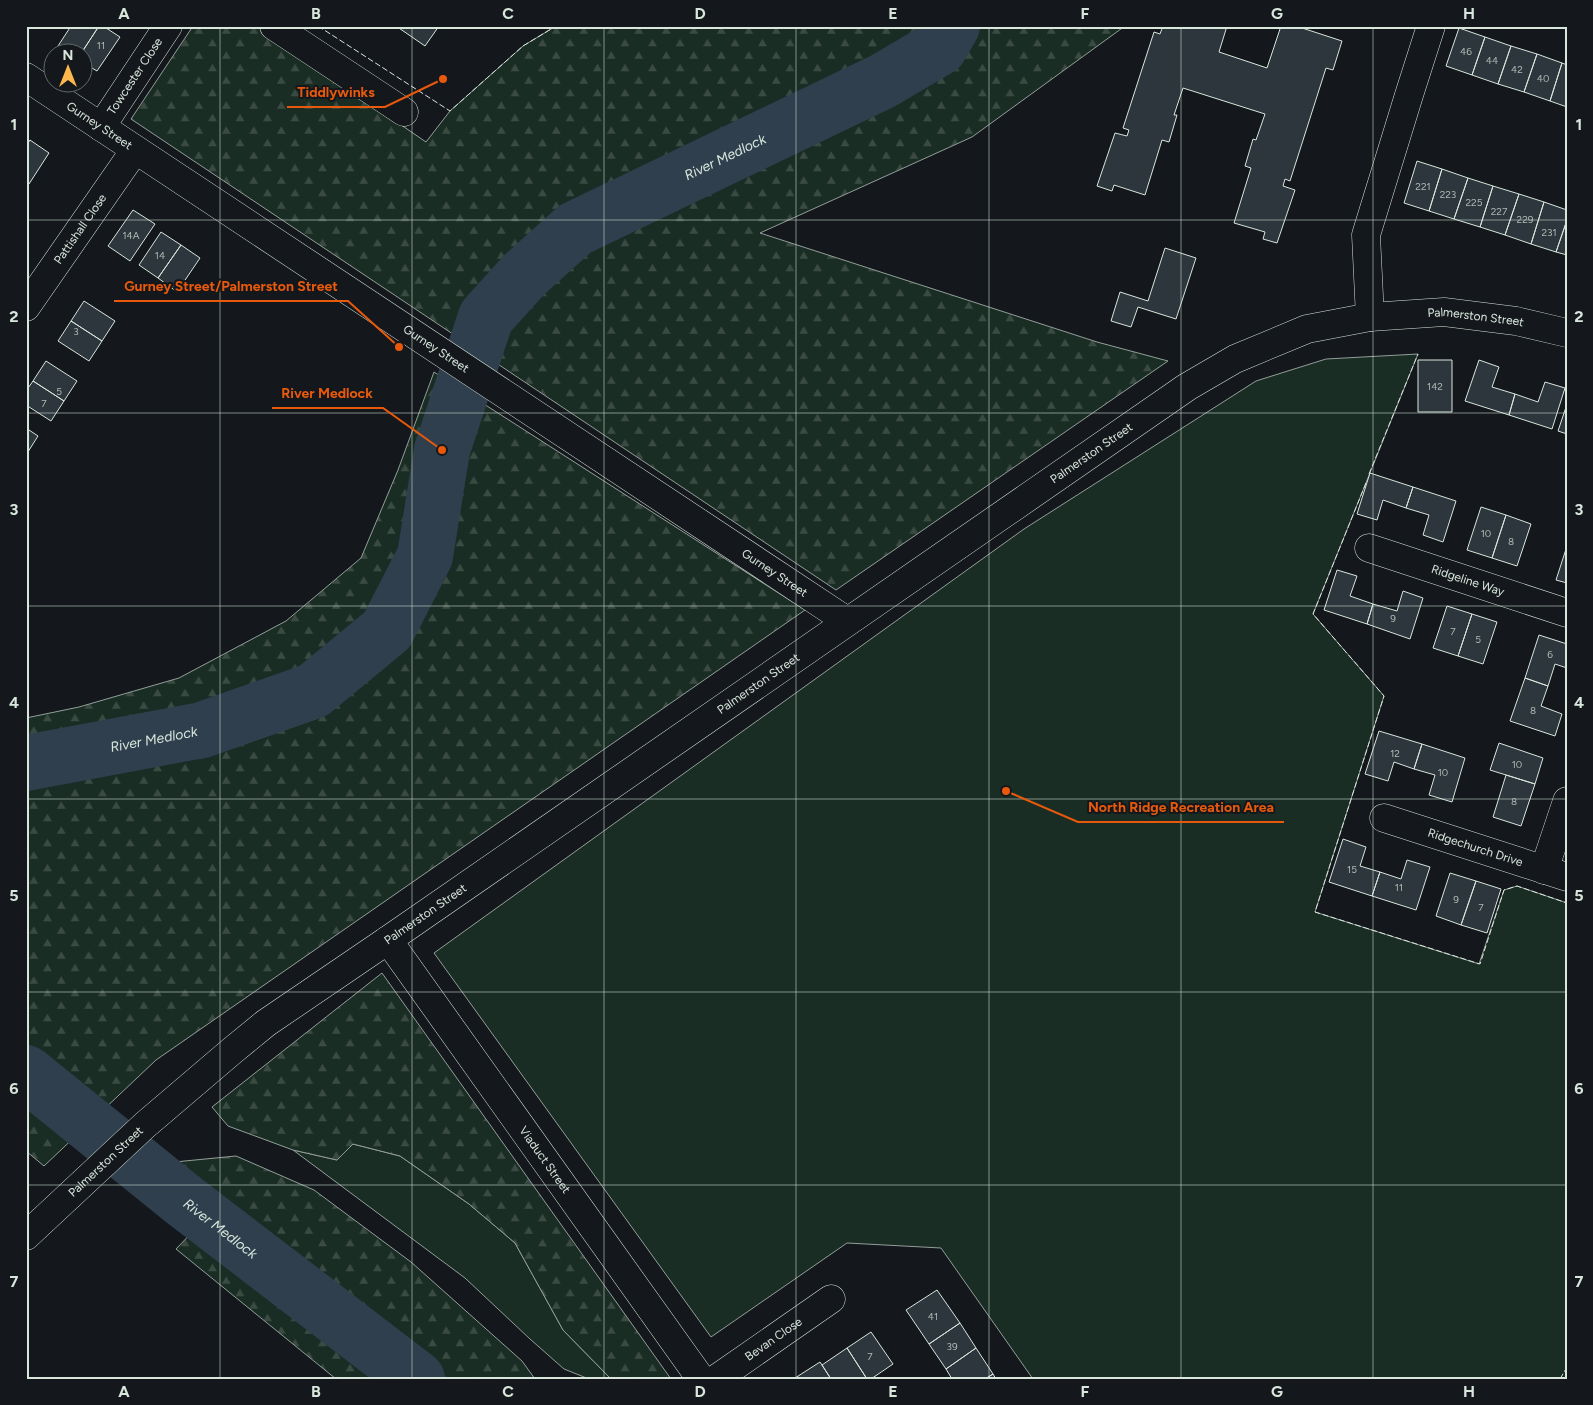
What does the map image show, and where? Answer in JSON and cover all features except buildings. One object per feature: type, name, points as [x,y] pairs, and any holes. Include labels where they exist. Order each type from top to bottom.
[{"type":"street","name":"Towcester Close","points":[[101,126],[168,26]]},
{"type":"street","points":[[274,26],[404,112]]},
{"type":"street","points":[[1370,316],[1366,235],[1431,26]]},
{"type":"street","name":"Gurney Street","points":[[26,77],[847,621]]},
{"type":"street","name":"Pattishall Close","points":[[26,307],[134,150]]},
{"type":"street","name":"Palmerston Street","points":[[26,1236],[145,1125],[266,1023],[1187,387],[1236,359],[1307,330],[1370,316],[1444,312],[1516,321],[1567,333]]},
{"type":"street","name":"Ridgeline Way","points":[[1369,548],[1567,612]]},
{"type":"street","points":[[1556,874],[1567,801]]},
{"type":"street","name":"Ridgechurch Drive","points":[[1384,818],[1556,874]]},
{"type":"street","name":"Viaduct Street","points":[[388,940],[701,1379]]},
{"type":"street","name":"Bevan Close","points":[[716,1379],[831,1299]]},
{"type":"green space","points":[[193,26],[257,26],[426,142],[450,111],[523,46],[556,26],[1125,26],[972,137],[760,233],[1097,342],[1168,361],[836,590],[131,119]]},
{"type":"green space","points":[[1418,354],[1313,614],[1384,696],[1315,912],[1479,964],[1504,890],[1517,886],[1567,903],[1567,1376],[1565,1379],[1033,1379],[941,1248],[847,1243],[711,1337],[434,953],[1024,529],[1256,381],[1326,359]]},
{"type":"green space","points":[[434,372],[805,610],[156,1060],[44,1166],[26,1151],[26,718],[79,707],[179,678],[286,621],[361,558],[398,470]]},
{"type":"green space","points":[[382,973],[671,1379],[611,1379],[563,1330],[515,1243],[469,1204],[400,1156],[353,1144],[337,1160],[293,1150],[228,1126],[212,1107]]},
{"type":"green space","points":[[353,1144],[400,1156],[469,1204],[515,1243],[563,1330],[611,1379],[589,1379],[564,1369],[465,1278],[293,1150],[337,1160]]},
{"type":"green space","points":[[236,1156],[314,1190],[411,1262],[522,1361],[535,1379],[442,1379],[437,1371],[390,1359],[272,1249],[154,1164]]},
{"type":"green space","points":[[200,1224],[397,1379],[336,1379],[176,1249]]},
{"type":"waterway","name":"River Medlock","points":[[26,763],[202,730],[313,691],[387,630],[425,556],[442,450],[486,317],[524,275],[575,229],[883,81],[939,48],[952,26]]},
{"type":"waterway","name":"River Medlock","points":[[26,1073],[182,1199],[417,1379]]},
{"type":"fence","points":[[318,26],[450,111],[523,46],[556,26]]},
{"type":"fence","points":[[1369,474],[1418,354]]},
{"type":"fence","points":[[1366,483],[1313,614],[1384,696],[1315,912],[1480,964],[1504,890],[1517,886],[1567,903]]},
{"type":"fence","points":[[1560,1379],[1567,1367]]},
{"type":"place","name":"Tiddlywinks","points":[[443,79]]},
{"type":"place","name":"Gurney Street/Palmerston Street","points":[[399,347]]},
{"type":"place","name":"River Medlock","points":[[442,450]]},
{"type":"place","name":"North Ridge Recreation Area","points":[[1006,791]]}]
